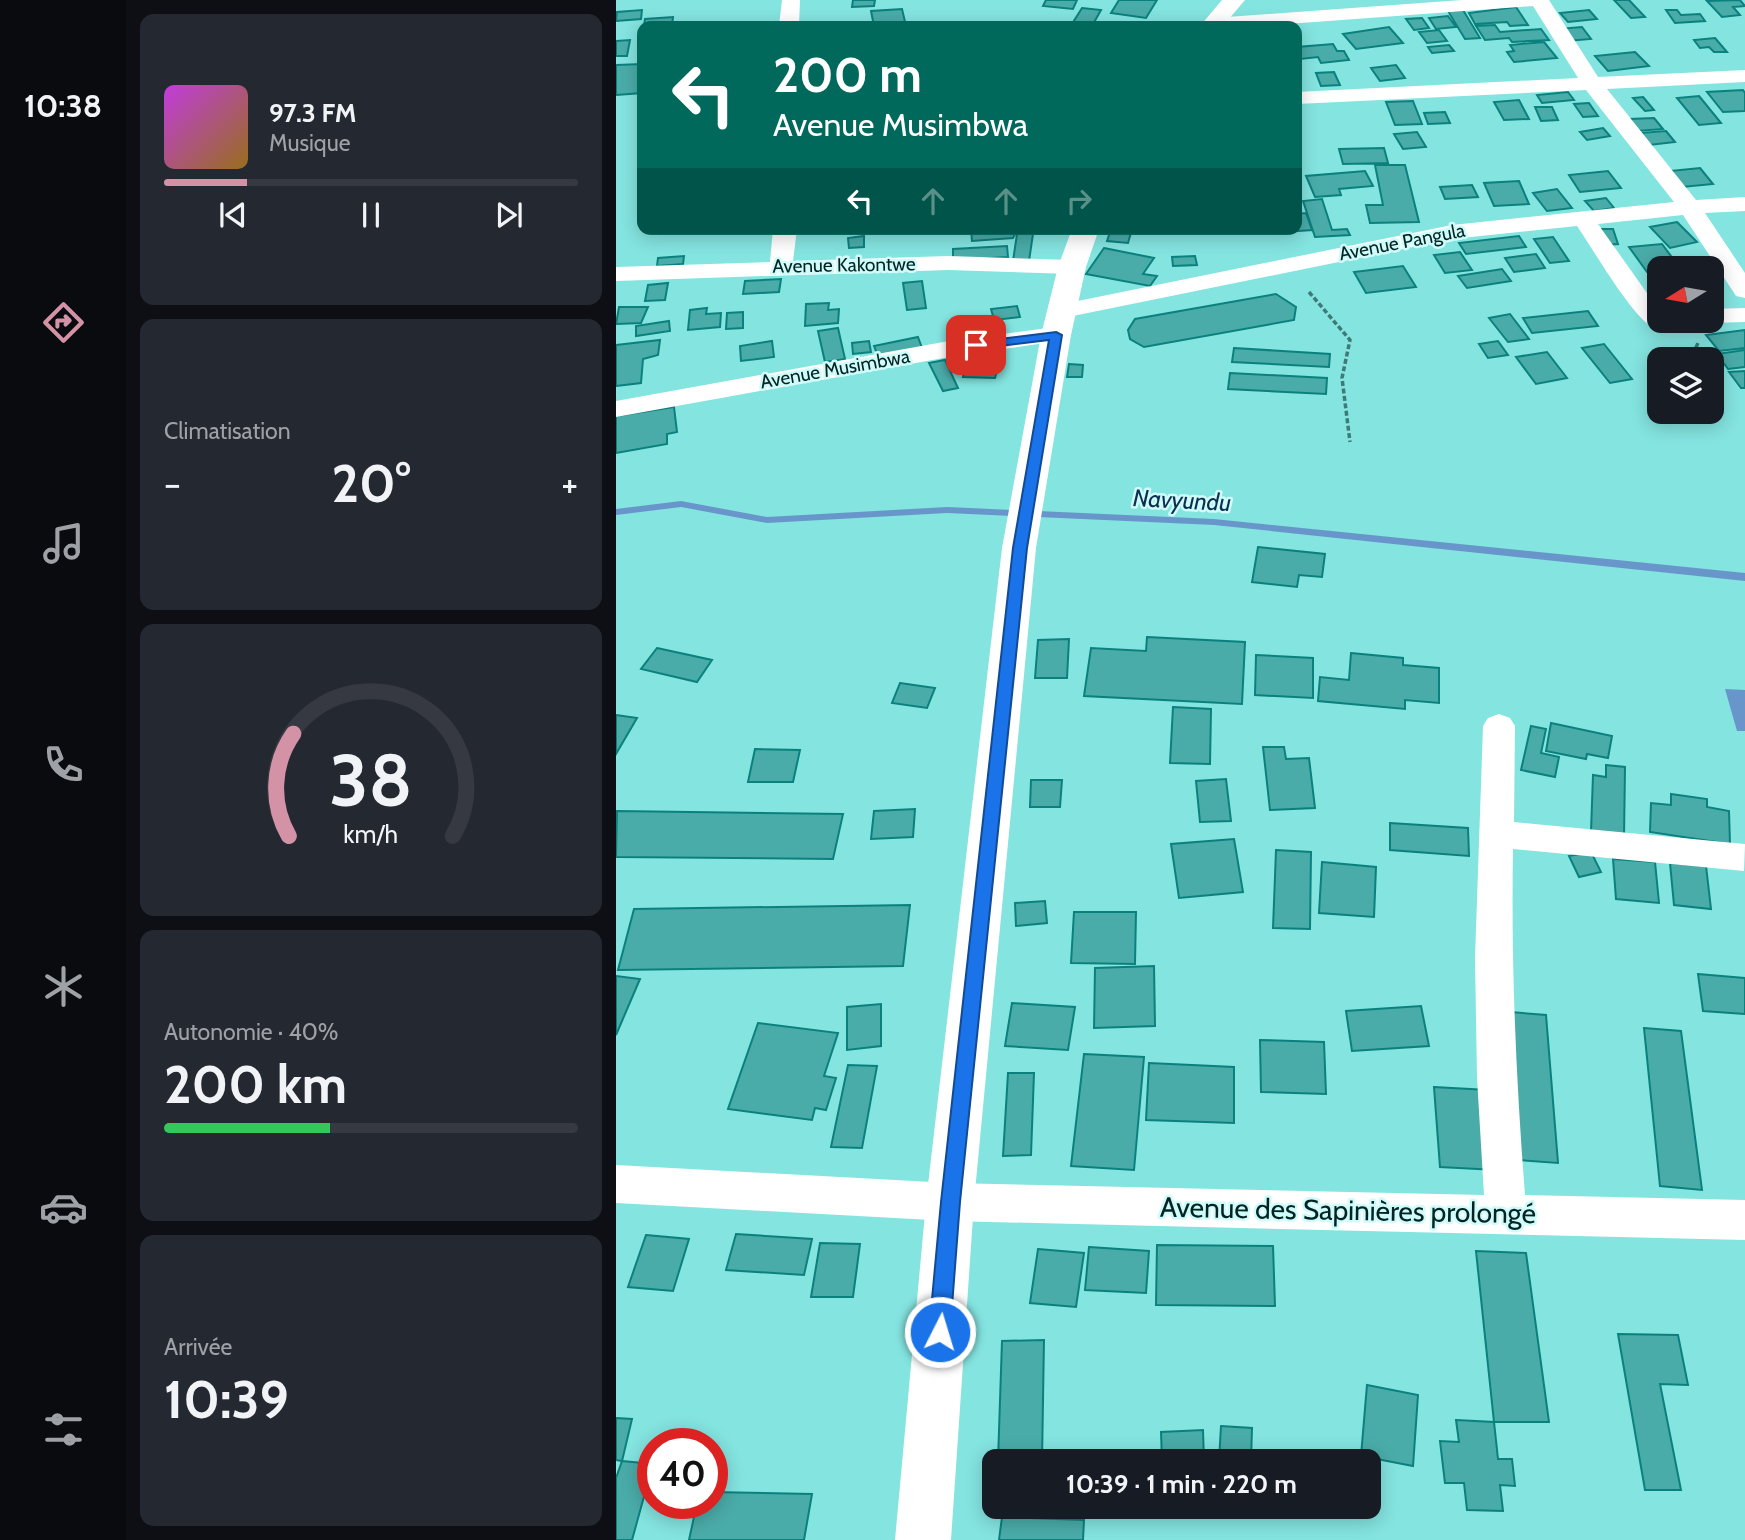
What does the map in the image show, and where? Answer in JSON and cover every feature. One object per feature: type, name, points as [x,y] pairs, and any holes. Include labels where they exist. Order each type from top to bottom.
[{"type":"street","points":[[789,21],[791,0]]},
{"type":"street","points":[[1216,21],[1234,0]]},
{"type":"street","points":[[1264,21],[1539,0],[1593,85],[1690,207],[1745,291]]},
{"type":"street","points":[[1302,98],[1745,76]]},
{"type":"street","name":"Avenue Pangula","points":[[1059,323],[1292,264],[1452,232],[1582,217],[1745,204]]},
{"type":"street","points":[[1582,217],[1647,311]]},
{"type":"street","points":[[781,266],[784,235]]},
{"type":"street","points":[[923,1540],[950,1202],[1020,548],[1059,323],[1072,267],[1084,235]]},
{"type":"street","name":"Avenue Kakontwe","points":[[616,274],[781,266],[948,263],[1072,267]]},
{"type":"street","points":[[1724,316],[1745,315]]},
{"type":"street","name":"Avenue Musimbwa","points":[[616,409],[949,349],[1059,323]]},
{"type":"street","points":[[1499,726],[1493,985],[1496,1078],[1506,1213]]},
{"type":"street","points":[[1496,834],[1744,857]]},
{"type":"street","name":"Avenue des Sapinières prolongé","points":[[616,1184],[950,1202],[1745,1220]]},
{"type":"path","points":[[1292,264],[1306,289],[1350,340],[1343,357],[1340,390],[1350,442]]},
{"type":"water","points":[[1725,689],[1745,690],[1745,731],[1737,731]]},
{"type":"building","points":[[853,0],[875,0],[874,6],[852,7]]},
{"type":"building","points":[[1046,0],[1077,0],[1073,9],[1043,6]]},
{"type":"building","points":[[1119,0],[1157,0],[1146,18],[1111,13]]},
{"type":"building","points":[[1614,0],[1629,0],[1645,17],[1631,18]]},
{"type":"building","points":[[1740,0],[1745,6],[1733,7],[1740,15],[1722,17],[1707,1]]},
{"type":"building","points":[[1516,7],[1528,25],[1510,26],[1507,22],[1475,24],[1469,13]]},
{"type":"building","points":[[1082,8],[1101,10],[1095,21],[1074,21]]},
{"type":"building","points":[[902,9],[905,21],[873,21],[871,11]]},
{"type":"building","points":[[642,10],[641,19],[616,21],[617,12]]},
{"type":"building","points":[[1463,10],[1480,38],[1465,39],[1448,11]]},
{"type":"building","points":[[1589,10],[1597,19],[1568,22],[1560,13]]},
{"type":"building","points":[[1666,10],[1677,10],[1681,15],[1700,14],[1705,21],[1675,23]]},
{"type":"building","points":[[1448,16],[1456,27],[1436,29],[1429,18]]},
{"type":"building","points":[[673,17],[673,21],[645,19]]},
{"type":"building","points":[[1422,18],[1429,28],[1414,30],[1406,19]]},
{"type":"building","points":[[1495,25],[1500,32],[1541,29],[1549,40],[1485,40],[1476,26]]},
{"type":"building","points":[[1389,27],[1403,43],[1356,49],[1343,34]]},
{"type":"building","points":[[1582,27],[1591,39],[1566,41],[1557,29]]},
{"type":"building","points":[[1439,30],[1447,41],[1427,43],[1419,32]]},
{"type":"building","points":[[1715,38],[1727,52],[1714,52],[1709,47],[1700,48],[1694,40]]},
{"type":"building","points":[[630,40],[627,56],[616,56],[616,41]]},
{"type":"building","points":[[1544,42],[1557,58],[1514,62],[1507,52],[1514,51],[1510,45]]},
{"type":"building","points":[[1333,44],[1337,51],[1344,51],[1349,60],[1321,63],[1318,57],[1302,59],[1302,47]]},
{"type":"building","points":[[1449,45],[1454,51],[1432,53],[1428,47]]},
{"type":"building","points":[[1635,52],[1649,66],[1608,71],[1595,56]]},
{"type":"building","points":[[637,64],[637,93],[616,95],[616,65]]},
{"type":"building","points":[[1396,65],[1405,78],[1380,81],[1371,68]]},
{"type":"building","points":[[1334,72],[1340,85],[1321,86],[1316,73]]},
{"type":"building","points":[[1743,90],[1745,111],[1723,112],[1707,92]]},
{"type":"building","points":[[1568,92],[1574,100],[1542,103],[1537,95]]},
{"type":"building","points":[[1699,96],[1721,123],[1699,125],[1677,98]]},
{"type":"building","points":[[1643,97],[1654,110],[1645,111],[1633,98]]},
{"type":"building","points":[[1519,100],[1529,119],[1504,120],[1494,102]]},
{"type":"building","points":[[1413,101],[1422,124],[1395,125],[1386,102]]},
{"type":"building","points":[[1589,103],[1598,116],[1583,117],[1574,104]]},
{"type":"building","points":[[1535,107],[1552,107],[1558,120],[1541,121]]},
{"type":"building","points":[[1445,112],[1450,123],[1428,124],[1424,113]]},
{"type":"building","points":[[1654,118],[1663,129],[1637,131],[1630,119]]},
{"type":"building","points":[[1603,128],[1610,136],[1587,140],[1580,132]]},
{"type":"building","points":[[1666,131],[1675,142],[1649,145],[1640,133]]},
{"type":"building","points":[[1417,132],[1426,147],[1403,149],[1394,134]]},
{"type":"building","points":[[1384,148],[1388,163],[1343,164],[1339,149]]},
{"type":"building","points":[[1375,165],[1405,165],[1419,222],[1370,223],[1366,205],[1383,205]]},
{"type":"building","points":[[1700,168],[1713,184],[1682,187],[1670,171]]},
{"type":"building","points":[[1365,171],[1373,186],[1339,189],[1341,195],[1315,197],[1306,176]]},
{"type":"building","points":[[1608,171],[1621,188],[1580,192],[1569,175]]},
{"type":"building","points":[[1519,181],[1529,204],[1494,206],[1484,183]]},
{"type":"building","points":[[1472,185],[1478,197],[1445,199],[1440,187]]},
{"type":"building","points":[[1557,189],[1572,208],[1547,211],[1533,193]]},
{"type":"building","points":[[1606,198],[1614,208],[1594,211],[1585,201]]},
{"type":"building","points":[[1322,199],[1332,230],[1347,229],[1350,235],[1315,237],[1303,201]]},
{"type":"building","points":[[1302,213],[1306,213],[1312,230],[1302,231]]},
{"type":"building","points":[[1677,222],[1697,242],[1670,248],[1650,227]]},
{"type":"building","points":[[1599,229],[1613,229],[1618,244],[1604,245]]},
{"type":"building","points":[[972,235],[1014,235],[1013,238],[972,241]]},
{"type":"building","points":[[1017,235],[1033,235],[1029,261],[1013,261]]},
{"type":"building","points":[[1109,235],[1130,235],[1128,243],[1107,241]]},
{"type":"building","points":[[864,236],[864,247],[849,248],[848,238]]},
{"type":"building","points":[[1519,236],[1526,247],[1466,254],[1459,243]]},
{"type":"building","points":[[1553,237],[1569,261],[1550,263],[1534,239]]},
{"type":"building","points":[[1662,244],[1671,256],[1647,256],[1647,272],[1629,247]]},
{"type":"building","points":[[1007,246],[1008,257],[953,260],[953,249]]},
{"type":"building","points":[[1104,248],[1154,258],[1143,274],[1157,276],[1150,286],[1086,274]]},
{"type":"building","points":[[1460,252],[1472,270],[1445,273],[1434,255]]},
{"type":"building","points":[[1536,254],[1545,268],[1514,272],[1505,258]]},
{"type":"building","points":[[684,256],[683,264],[657,266],[658,258]]},
{"type":"building","points":[[1195,256],[1197,265],[1173,266],[1172,257]]},
{"type":"building","points":[[1403,266],[1416,287],[1366,293],[1354,272]]},
{"type":"building","points":[[1502,269],[1511,281],[1467,288],[1458,276]]},
{"type":"building","points":[[781,279],[779,292],[743,294],[745,281]]},
{"type":"building","points":[[922,281],[926,308],[907,310],[903,283]]},
{"type":"building","points":[[668,283],[665,300],[645,301],[648,285]]},
{"type":"building","points":[[1276,294],[1296,307],[1294,320],[1144,347],[1130,339],[1128,330],[1135,319]]},
{"type":"building","points":[[829,303],[828,310],[839,309],[838,323],[805,326],[806,304]]},
{"type":"building","points":[[1017,306],[1020,317],[994,320],[996,327],[962,331],[960,320],[993,316],[991,309]]},
{"type":"building","points":[[619,307],[648,307],[641,323],[616,324]]},
{"type":"building","points":[[707,308],[706,314],[721,313],[720,327],[688,330],[690,310]]},
{"type":"building","points":[[1588,311],[1598,326],[1532,333],[1523,318]]},
{"type":"building","points":[[743,312],[743,328],[726,329],[727,313]]},
{"type":"building","points":[[1510,314],[1529,339],[1508,342],[1489,318]]},
{"type":"building","points":[[669,321],[670,331],[636,336],[636,326]]},
{"type":"building","points":[[838,328],[845,359],[825,362],[818,331]]},
{"type":"building","points":[[1745,330],[1745,348],[1724,350],[1724,347],[1716,347],[1706,335]]},
{"type":"building","points":[[918,337],[922,348],[878,356],[874,346]]},
{"type":"building","points":[[660,340],[658,355],[643,359],[641,383],[616,386],[616,345]]},
{"type":"building","points":[[772,341],[774,357],[741,361],[740,346]]},
{"type":"building","points":[[869,341],[871,352],[853,354],[852,343]]},
{"type":"building","points":[[1498,341],[1508,355],[1488,358],[1479,344]]},
{"type":"building","points":[[1604,344],[1632,379],[1610,383],[1582,348]]},
{"type":"building","points":[[1234,348],[1330,354],[1329,367],[1232,362]]},
{"type":"building","points":[[1745,350],[1745,367],[1728,369],[1724,364],[1724,353]]},
{"type":"building","points":[[969,351],[1002,352],[995,378],[963,377]]},
{"type":"building","points":[[1547,352],[1567,378],[1536,384],[1516,357]]},
{"type":"building","points":[[945,360],[958,388],[943,391],[929,363]]},
{"type":"building","points":[[1069,364],[1083,365],[1082,377],[1067,377]]},
{"type":"building","points":[[1745,371],[1745,388],[1741,388],[1729,372]]},
{"type":"building","points":[[1230,373],[1327,378],[1326,394],[1228,389]]},
{"type":"building","points":[[674,407],[677,432],[667,434],[667,444],[616,453],[616,416]]},
{"type":"building","points":[[1258,547],[1325,554],[1322,577],[1299,575],[1297,587],[1252,582]]},
{"type":"building","points":[[1147,637],[1245,642],[1242,704],[1084,696],[1091,648],[1146,651]]},
{"type":"building","points":[[1069,639],[1067,678],[1035,678],[1038,640]]},
{"type":"building","points":[[657,648],[712,660],[697,682],[641,669]]},
{"type":"building","points":[[1351,653],[1403,658],[1403,665],[1439,668],[1439,703],[1405,700],[1405,709],[1318,701],[1320,677],[1349,680]]},
{"type":"building","points":[[1256,655],[1313,658],[1313,698],[1255,695]]},
{"type":"building","points":[[900,683],[935,688],[927,708],[892,703]]},
{"type":"building","points":[[1173,707],[1211,709],[1210,764],[1170,763]]},
{"type":"building","points":[[616,715],[637,718],[616,754]]},
{"type":"building","points":[[1551,723],[1612,736],[1608,758],[1587,754],[1586,759],[1546,751]]},
{"type":"building","points":[[1531,726],[1546,729],[1541,753],[1559,757],[1555,777],[1521,770]]},
{"type":"building","points":[[1263,747],[1284,747],[1286,759],[1309,758],[1315,808],[1270,810]]},
{"type":"building","points":[[755,749],[800,750],[793,782],[748,782]]},
{"type":"building","points":[[1606,765],[1625,767],[1624,837],[1591,832],[1593,775],[1606,777]]},
{"type":"building","points":[[1226,779],[1231,821],[1200,822],[1196,781]]},
{"type":"building","points":[[1031,780],[1062,780],[1060,807],[1030,807]]},
{"type":"building","points":[[1671,794],[1707,799],[1707,807],[1729,811],[1730,844],[1650,832],[1651,803],[1671,805]]},
{"type":"building","points":[[915,809],[913,837],[871,839],[874,811]]},
{"type":"building","points":[[617,811],[843,814],[833,859],[616,857]]},
{"type":"building","points":[[1390,823],[1468,828],[1469,856],[1390,850]]},
{"type":"building","points":[[1234,839],[1243,892],[1179,898],[1171,844]]},
{"type":"building","points":[[1276,850],[1311,852],[1310,929],[1273,928]]},
{"type":"building","points":[[1591,852],[1601,872],[1579,877],[1569,856]]},
{"type":"building","points":[[1613,859],[1655,862],[1659,903],[1616,899]]},
{"type":"building","points":[[1322,862],[1376,867],[1374,917],[1319,913]]},
{"type":"building","points":[[1670,863],[1706,866],[1711,909],[1674,905]]},
{"type":"building","points":[[1045,901],[1047,923],[1016,926],[1015,903]]},
{"type":"building","points":[[910,905],[903,966],[618,970],[634,909]]},
{"type":"building","points":[[1074,912],[1136,912],[1135,964],[1071,963]]},
{"type":"building","points":[[1154,966],[1155,1026],[1094,1028],[1095,968]]},
{"type":"building","points":[[1698,974],[1745,978],[1745,1014],[1703,1011]]},
{"type":"building","points":[[616,976],[640,979],[616,1035]]},
{"type":"building","points":[[1012,1003],[1075,1007],[1068,1050],[1005,1046]]},
{"type":"building","points":[[881,1004],[881,1046],[847,1050],[847,1007]]},
{"type":"building","points":[[1421,1006],[1429,1046],[1352,1051],[1346,1011]]},
{"type":"building","points":[[1498,1011],[1546,1015],[1558,1163],[1506,1159]]},
{"type":"building","points":[[758,1023],[838,1033],[824,1076],[836,1078],[826,1110],[815,1108],[812,1120],[728,1109]]},
{"type":"building","points":[[1644,1028],[1681,1031],[1702,1190],[1660,1186]]},
{"type":"building","points":[[1260,1040],[1324,1042],[1326,1094],[1261,1092]]},
{"type":"building","points":[[1084,1054],[1144,1057],[1134,1170],[1071,1166]]},
{"type":"building","points":[[1149,1063],[1234,1067],[1234,1123],[1146,1120]]},
{"type":"building","points":[[848,1065],[877,1066],[862,1148],[831,1147]]},
{"type":"building","points":[[1008,1073],[1034,1073],[1031,1155],[1003,1156]]},
{"type":"building","points":[[1434,1087],[1488,1090],[1496,1170],[1440,1167]]},
{"type":"building","points":[[736,1234],[812,1239],[804,1275],[726,1270]]},
{"type":"building","points":[[646,1235],[689,1239],[673,1291],[628,1287]]},
{"type":"building","points":[[820,1243],[860,1244],[853,1297],[811,1297]]},
{"type":"building","points":[[1157,1245],[1273,1246],[1275,1306],[1156,1305]]},
{"type":"building","points":[[1089,1247],[1149,1251],[1146,1293],[1085,1290]]},
{"type":"building","points":[[1038,1249],[1084,1253],[1076,1307],[1030,1303]]},
{"type":"building","points":[[1476,1251],[1526,1253],[1549,1422],[1494,1422]]},
{"type":"building","points":[[1618,1334],[1678,1335],[1688,1385],[1660,1384],[1681,1490],[1645,1490]]},
{"type":"building","points":[[1044,1340],[1042,1449],[998,1449],[1002,1341]]},
{"type":"building","points":[[1367,1385],[1418,1395],[1413,1466],[1381,1460],[1381,1449],[1362,1449]]},
{"type":"building","points":[[616,1418],[632,1419],[622,1461],[616,1460]]},
{"type":"building","points":[[1456,1420],[1494,1422],[1498,1459],[1512,1459],[1515,1486],[1500,1485],[1503,1511],[1467,1510],[1464,1483],[1445,1483],[1440,1441],[1459,1442]]},
{"type":"building","points":[[1221,1426],[1252,1428],[1251,1449],[1220,1449]]},
{"type":"building","points":[[1203,1430],[1204,1449],[1162,1449],[1161,1432]]},
{"type":"building","points":[[622,1461],[637,1462],[638,1519],[632,1540],[616,1540],[616,1478]]},
{"type":"building","points":[[728,1492],[812,1494],[804,1540],[689,1540],[694,1519],[728,1519]]},
{"type":"building","points":[[1002,1519],[1084,1520],[1083,1540],[999,1540]]},
{"type":"waterway","name":"Navyundu","points":[[616,512],[681,504],[767,520],[947,510],[1214,522],[1745,577]]},
{"type":"route","points":[[940,1332],[950,1202],[1020,548],[1056,335],[976,345]]}]
